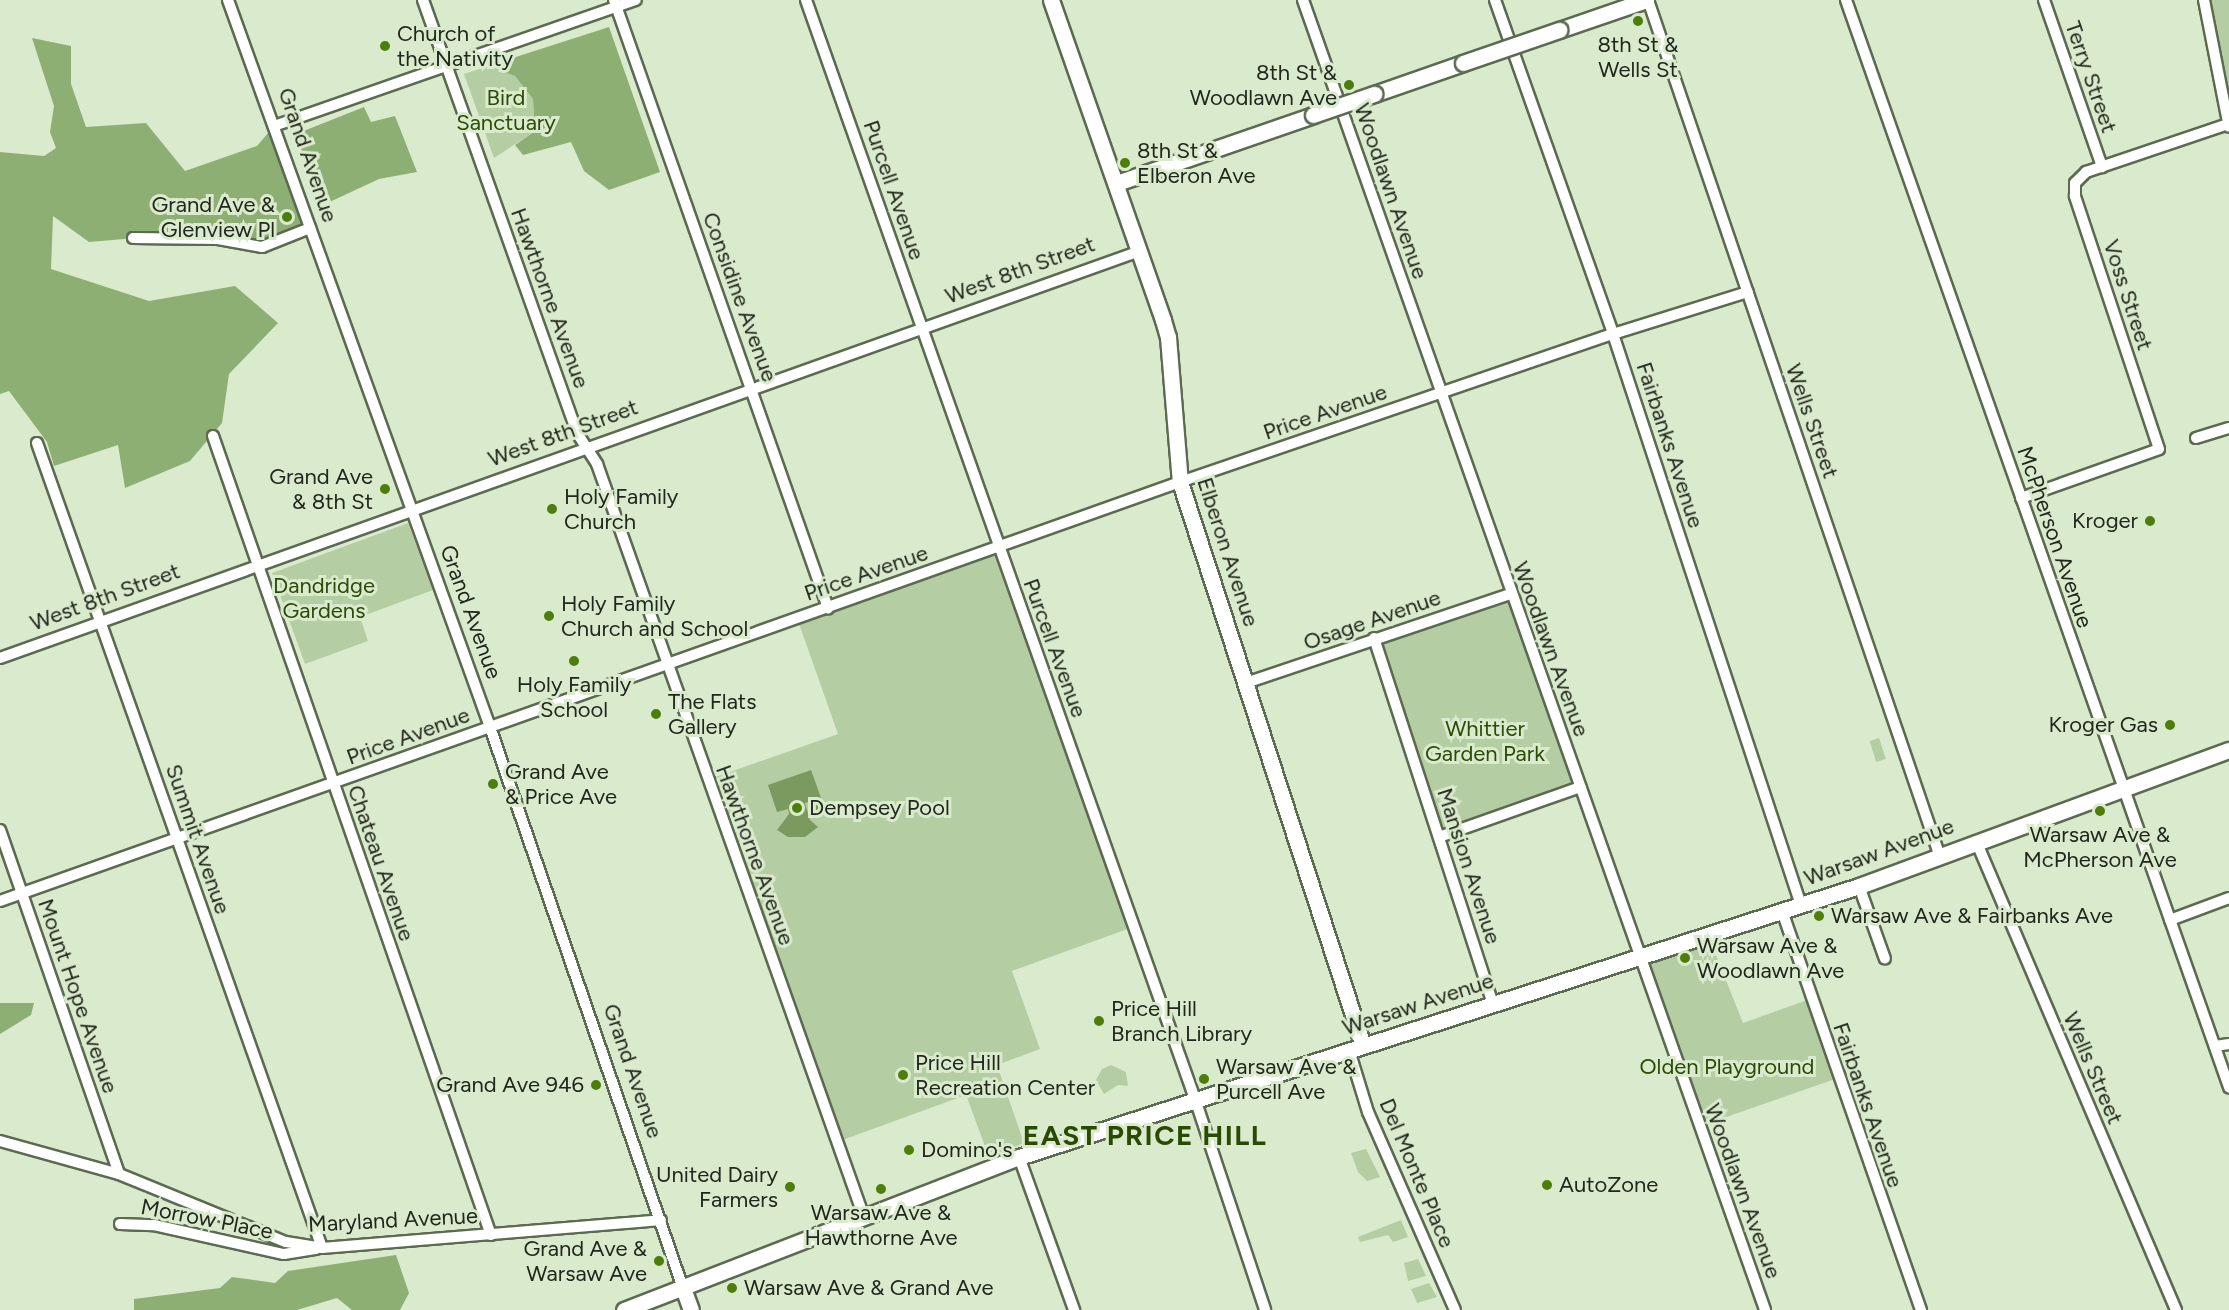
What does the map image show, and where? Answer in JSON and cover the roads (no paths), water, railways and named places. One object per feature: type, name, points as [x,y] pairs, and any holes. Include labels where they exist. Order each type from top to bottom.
[{"type":"main road","name":"Elberon Avenue","points":[[1051,0],[1117,183],[1168,337],[1180,482],[1246,683],[1356,1048]]},
{"type":"main road","points":[[1117,183],[1647,0]]},
{"type":"main road","name":"Warsaw Avenue","points":[[624,1310],[1019,1157],[1858,886],[1940,854],[2229,750]]},
{"type":"main road","name":"Grand Avenue","points":[[683,1288],[691,1310]]},
{"type":"street","name":"Grand Avenue","points":[[228,0],[410,511],[490,727],[683,1288]]},
{"type":"street","name":"Hawthorne Avenue","points":[[423,0],[577,433],[588,449],[864,1217]]},
{"type":"street","points":[[274,126],[615,4],[636,0]]},
{"type":"street","name":"Purcell Avenue","points":[[806,0],[998,548],[1195,1099],[1265,1310]]},
{"type":"street","name":"Woodlawn Avenue","points":[[1303,0],[1511,594],[1637,943],[1638,957],[1765,1310]]},
{"type":"street","name":"Fairbanks Avenue","points":[[1495,0],[1613,334],[1800,905]]},
{"type":"street","name":"Wells Street","points":[[1647,0],[1940,854]]},
{"type":"street","name":"McPherson Avenue","points":[[1846,0],[2229,1087]]},
{"type":"street","name":"Terry Street","points":[[2044,0],[2102,167]]},
{"type":"street","points":[[2102,167],[2229,126],[2204,0]]},
{"type":"street","name":"Considine Avenue","points":[[615,4],[828,608]]},
{"type":"street","name":"Voss Street","points":[[2021,498],[2159,449],[2075,196],[2079,178],[2102,167]]},
{"type":"street","points":[[133,238],[218,239],[262,247],[310,228]]},
{"type":"street","name":"West 8th Street","points":[[0,658],[1140,251]]},
{"type":"street","name":"Price Avenue","points":[[0,901],[1180,482],[1613,334],[1748,292]]},
{"type":"street","points":[[2196,438],[2229,428]]},
{"type":"street","name":"Chateau Avenue","points":[[213,436],[256,567],[491,1235]]},
{"type":"street","name":"Summit Avenue","points":[[37,443],[322,1248]]},
{"type":"street","name":"Osage Avenue","points":[[1246,683],[1374,638],[1511,594]]},
{"type":"street","name":"Mansion Avenue","points":[[1374,638],[1493,1004]]},
{"type":"street","points":[[1439,837],[1580,787]]},
{"type":"street","name":"Mount Hope Avenue","points":[[0,830],[119,1174]]},
{"type":"street","name":"Wells Street","points":[[1976,841],[2176,1310]]},
{"type":"street","points":[[1858,886],[1886,959]]},
{"type":"street","points":[[2170,920],[2229,898]]},
{"type":"street","name":"Fairbanks Avenue","points":[[1782,911],[1921,1310]]},
{"type":"street","points":[[2215,1046],[2229,1044]]},
{"type":"street","name":"Del Monte Place","points":[[1356,1048],[1368,1112],[1455,1310]]},
{"type":"street","name":"Maryland Avenue","points":[[0,1141],[119,1174],[269,1237],[322,1248],[661,1220]]},
{"type":"street","points":[[1019,1157],[1074,1310]]},
{"type":"street","name":"Morrow Place","points":[[120,1224],[154,1225],[285,1254],[322,1248]]},
{"type":"place","name":"8th St & Wells St","points":[[1638,21]]},
{"type":"place","name":"Church of the Nativity","points":[[385,46]]},
{"type":"place","name":"8th St & Woodlawn Ave","points":[[1349,85]]},
{"type":"place","name":"8th St & Elberon Ave","points":[[1125,163]]},
{"type":"place","name":"Grand Ave & Glenview Pl","points":[[287,217]]},
{"type":"place","name":"Grand Ave & 8th St","points":[[385,489]]},
{"type":"place","name":"Holy Family Church","points":[[552,509]]},
{"type":"place","name":"Kroger","points":[[2150,521]]},
{"type":"place","name":"Holy Family Church and School","points":[[549,616]]},
{"type":"place","name":"Holy Family School","points":[[574,661]]},
{"type":"place","name":"The Flats Gallery","points":[[656,714]]},
{"type":"place","name":"Kroger Gas","points":[[2170,725]]},
{"type":"place","name":"Grand Ave & Price Ave","points":[[493,784]]},
{"type":"place","name":"Dempsey Pool","points":[[797,808]]},
{"type":"place","name":"Warsaw Ave & McPherson Ave","points":[[2100,811]]},
{"type":"place","name":"Warsaw Ave & Fairbanks Ave","points":[[1819,916]]},
{"type":"place","name":"Warsaw Ave & Woodlawn Ave","points":[[1685,958]]},
{"type":"place","name":"Price Hill Branch Library","points":[[1099,1021]]},
{"type":"place","name":"Price Hill Recreation Center","points":[[903,1075]]},
{"type":"place","name":"Warsaw Ave & Purcell Ave","points":[[1204,1079]]},
{"type":"place","name":"Grand Ave 946","points":[[596,1085]]},
{"type":"place","name":"Domino's","points":[[909,1150]]},
{"type":"place","name":"AutoZone","points":[[1547,1185]]},
{"type":"place","name":"United Dairy Farmers","points":[[790,1187]]},
{"type":"place","name":"Warsaw Ave & Hawthorne Ave","points":[[881,1189]]},
{"type":"place","name":"Grand Ave & Warsaw Ave","points":[[659,1261]]},
{"type":"place","name":"Warsaw Ave & Grand Ave","points":[[732,1288]]},
{"type":"district","name":"EAST PRICE HILL","points":[[1145,1135]]},
{"type":"park label","name":"Bird Sanctuary","points":[[506,110]]},
{"type":"park label","name":"Dandridge Gardens","points":[[324,598]]},
{"type":"park label","name":"Whittier Garden Park","points":[[1485,740]]},
{"type":"park label","name":"Olden Playground","points":[[1727,1067]]}]
